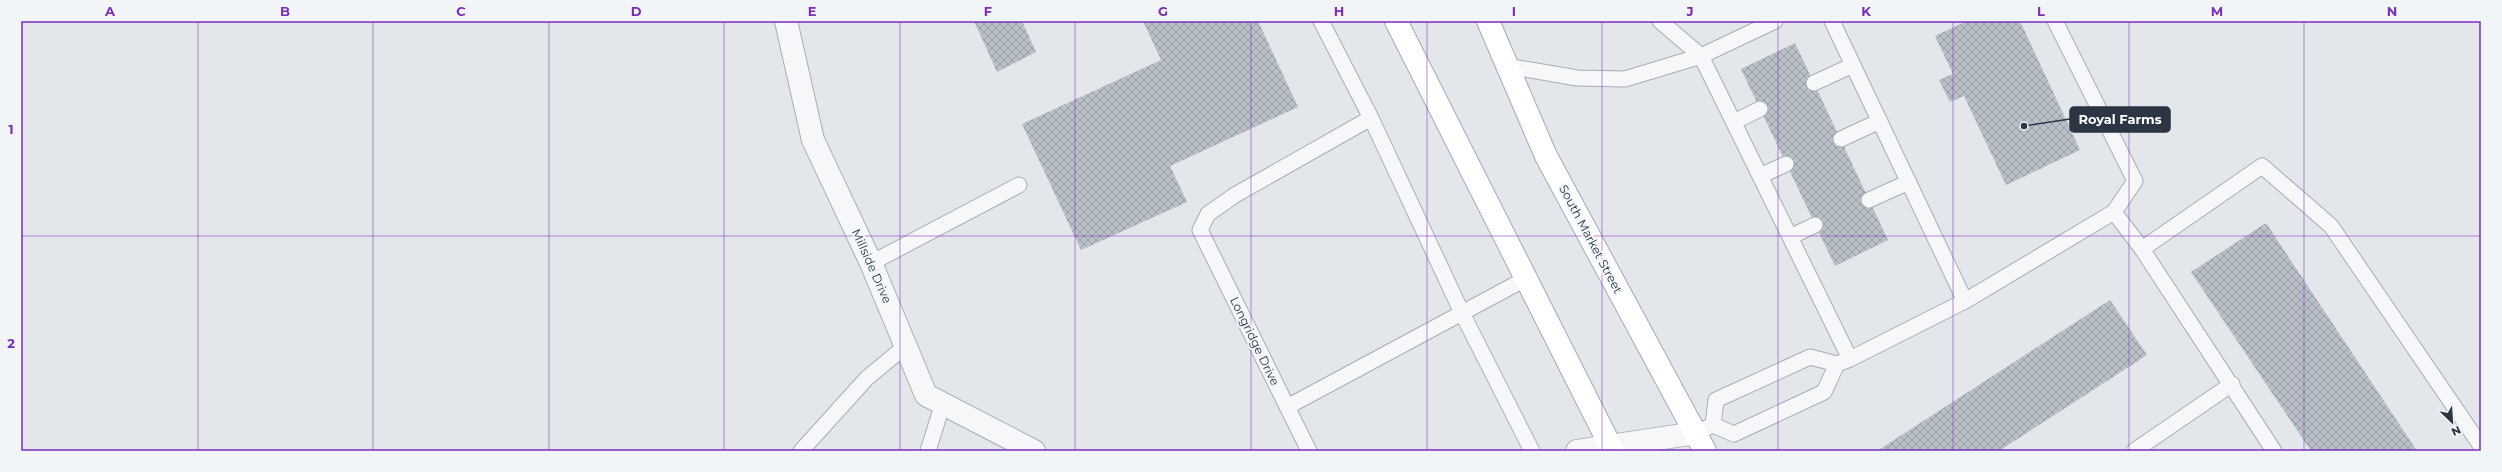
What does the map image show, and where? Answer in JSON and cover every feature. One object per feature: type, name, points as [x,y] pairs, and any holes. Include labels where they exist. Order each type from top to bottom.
[{"type":"main road","points":[[1396,21],[1612,449]]},
{"type":"main road","name":"South Market Street","points":[[1488,21],[1546,156],[1705,436]]},
{"type":"street","name":"Millside Drive","points":[[786,21],[813,140],[871,263],[907,346],[926,395],[1034,451]]},
{"type":"street","points":[[1576,451],[1612,449],[1705,436]]},
{"type":"lane","points":[[1321,21],[1371,118],[1462,313],[1532,451]]},
{"type":"lane","points":[[1660,21],[1701,56],[1790,237],[1844,362]]},
{"type":"lane","points":[[1507,66],[1577,78],[1625,80],[1701,56],[1775,21]]},
{"type":"lane","points":[[1832,21],[1965,301]]},
{"type":"lane","points":[[1844,362],[1810,357],[1716,400],[1705,436],[1734,434],[1824,392],[1844,362],[1965,301],[2114,212],[2135,181],[2055,21]]},
{"type":"lane","points":[[1814,83],[1853,65]]},
{"type":"lane","points":[[1734,122],[1760,109]]},
{"type":"lane","name":"Longridge Drive","points":[[1309,451],[1200,230],[1208,214],[1230,199],[1371,118]]},
{"type":"lane","points":[[1841,139],[1880,121]]},
{"type":"lane","points":[[1760,176],[1786,164]]},
{"type":"lane","points":[[2142,249],[2262,166],[2331,226],[2481,446]]},
{"type":"lane","points":[[1869,200],[1909,182]]},
{"type":"lane","points":[[871,263],[1019,185]]},
{"type":"lane","points":[[2114,212],[2142,249],[2232,384],[2274,451]]},
{"type":"lane","points":[[1790,237],[1815,225]]},
{"type":"lane","points":[[1287,406],[1527,278]]},
{"type":"lane","points":[[801,451],[867,378],[907,346]]},
{"type":"lane","points":[[2134,451],[2232,384]]},
{"type":"lane","points":[[928,451],[943,403]]},
{"type":"building","points":[[974,21],[1022,21],[1036,52],[997,72]]},
{"type":"building","points":[[1143,21],[1258,21],[1298,107],[1170,166],[1187,202],[1081,250],[1022,124],[1161,60]]},
{"type":"building","points":[[1967,21],[2020,21],[2080,150],[2006,185],[1964,96],[1950,102],[1939,80],[1953,74],[1935,36]]},
{"type":"building","points":[[1795,43],[1888,240],[1835,266],[1741,69]]},
{"type":"building","points":[[2266,223],[2417,451],[2311,451],[2191,272]]},
{"type":"building","points":[[2110,300],[2147,355],[1999,451],[1877,451]]},
{"type":"place","name":"Royal Farms","points":[[2024,126]]}]
